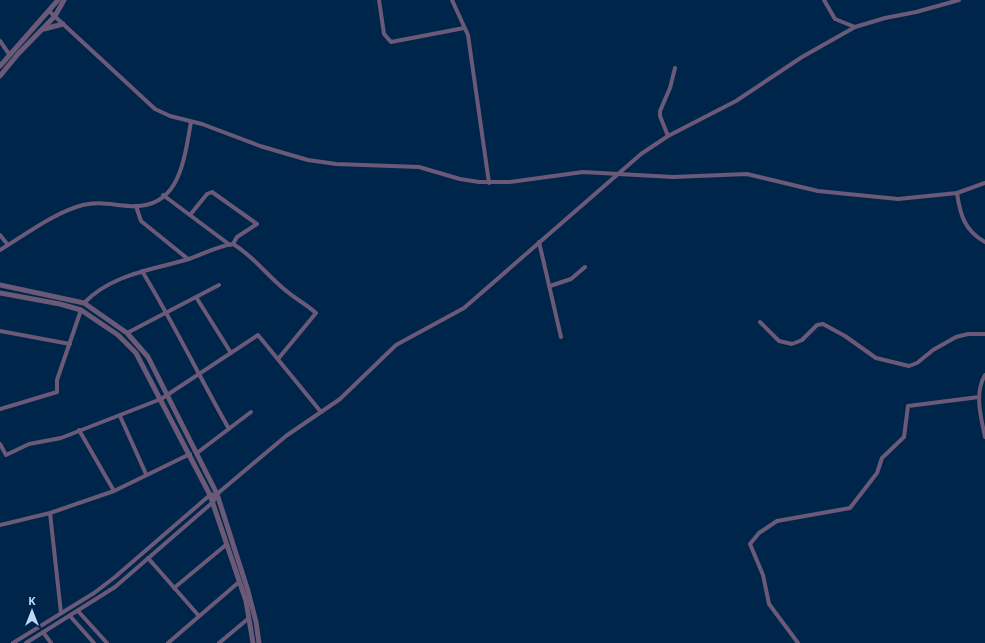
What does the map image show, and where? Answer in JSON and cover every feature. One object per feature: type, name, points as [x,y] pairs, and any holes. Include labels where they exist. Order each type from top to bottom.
[{"type":"street","points":[[0,66],[58,0]]},
{"type":"street","points":[[0,76],[18,54],[55,16],[64,0]]},
{"type":"street","points":[[379,0],[384,34],[391,42],[464,28]]},
{"type":"street","points":[[452,0],[468,35],[490,183]]},
{"type":"street","points":[[824,0],[835,19],[855,28]]},
{"type":"street","points":[[26,643],[115,587],[213,502],[217,494],[286,436],[340,399],[396,345],[464,308],[641,154],[668,136],[736,101],[802,57],[855,28],[885,18],[916,12],[958,0]]},
{"type":"street","points":[[49,11],[155,109],[170,116],[208,126],[279,152],[308,160],[336,164],[419,167],[460,179],[490,183],[583,172],[673,177],[747,174],[818,191],[889,199],[957,193],[985,183]]},
{"type":"street","points":[[42,30],[63,24]]},
{"type":"street","points":[[0,41],[9,54]]},
{"type":"street","points":[[668,136],[660,116],[660,111],[670,88],[675,68]]},
{"type":"street","points":[[0,250],[62,213],[76,207],[98,203],[136,206],[151,205],[158,201],[181,172],[191,122]]},
{"type":"street","points":[[84,303],[95,291],[142,270],[188,259],[231,245],[237,237],[257,224],[212,192],[207,194],[190,215]]},
{"type":"street","points":[[957,193],[960,214],[974,236],[985,242]]},
{"type":"street","points":[[163,195],[247,255],[284,290],[306,304],[316,313],[278,359]]},
{"type":"street","points":[[136,206],[141,221],[188,259]]},
{"type":"street","points":[[0,235],[8,245]]},
{"type":"street","points":[[539,242],[562,337]]},
{"type":"street","points":[[550,286],[571,278],[585,267]]},
{"type":"street","points":[[142,270],[167,312],[199,375],[229,429]]},
{"type":"street","points":[[0,285],[84,303],[127,333],[148,357],[217,494],[248,591],[256,622],[259,643]]},
{"type":"street","points":[[127,333],[219,285]]},
{"type":"street","points":[[0,293],[60,304],[81,310],[130,345],[146,370],[190,454],[213,502],[239,582],[249,618],[253,643]]},
{"type":"street","points":[[196,297],[231,354]]},
{"type":"street","points":[[0,409],[57,392],[57,380],[81,310]]},
{"type":"street","points":[[760,322],[779,341],[792,344],[802,340],[817,325],[823,324],[845,336],[876,358],[909,366],[917,363],[933,350],[956,337],[968,334],[985,334]]},
{"type":"street","points":[[0,331],[70,344]]},
{"type":"street","points":[[0,444],[6,455],[29,444],[61,438],[161,399],[258,335],[321,412]]},
{"type":"street","points":[[985,375],[980,386],[978,397],[985,437]]},
{"type":"street","points":[[980,386],[985,388]]},
{"type":"street","points":[[798,643],[769,604],[763,575],[750,544],[759,533],[777,521],[850,508],[877,473],[882,458],[904,437],[908,406],[978,397]]},
{"type":"street","points":[[197,454],[251,412]]},
{"type":"street","points":[[120,416],[146,474]]},
{"type":"street","points":[[79,430],[114,491]]},
{"type":"street","points":[[0,525],[50,513],[114,491],[146,474],[190,454]]},
{"type":"street","points":[[13,643],[94,593],[115,577],[210,495],[217,494]]},
{"type":"street","points":[[50,513],[61,614]]},
{"type":"street","points":[[174,588],[227,544]]},
{"type":"street","points":[[148,558],[199,616]]},
{"type":"street","points":[[168,643],[239,582]]},
{"type":"street","points":[[78,611],[107,643]]},
{"type":"street","points":[[70,616],[94,643]]},
{"type":"street","points":[[219,643],[249,618]]},
{"type":"street","points":[[44,632],[51,643]]}]
